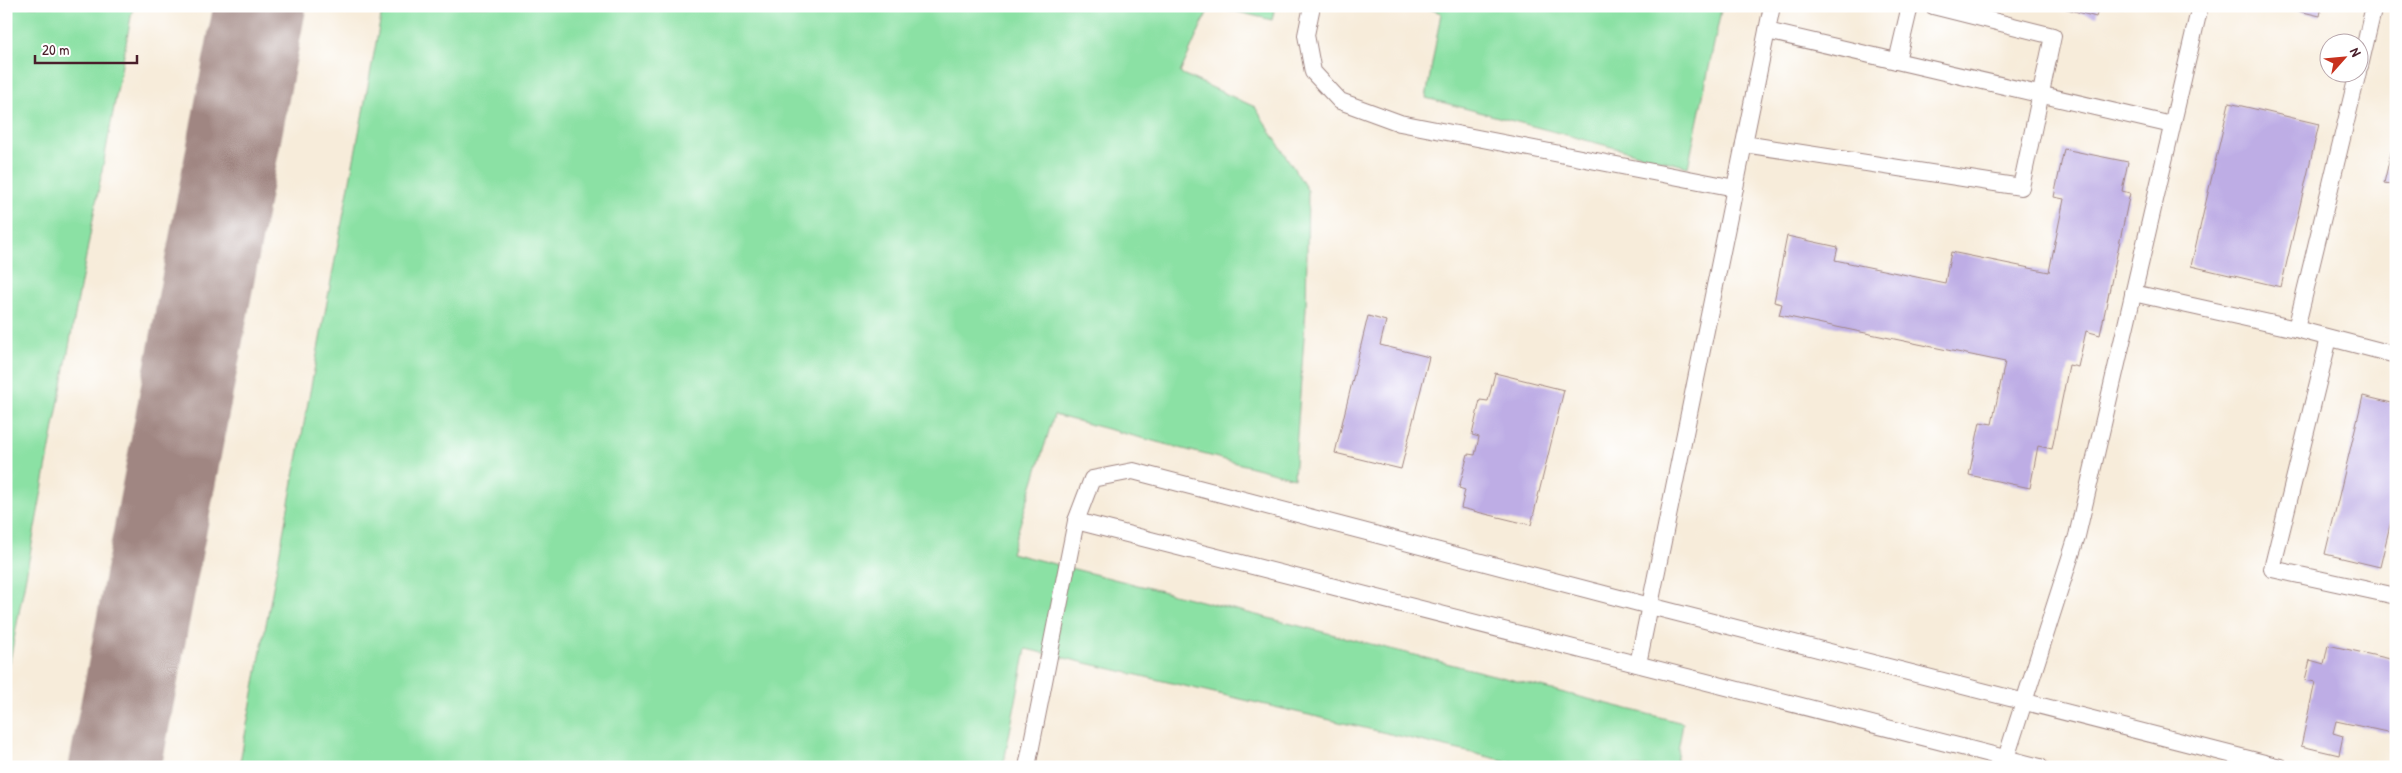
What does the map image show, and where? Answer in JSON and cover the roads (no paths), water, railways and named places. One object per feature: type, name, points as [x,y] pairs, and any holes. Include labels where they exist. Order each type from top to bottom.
[{"type":"lane","points":[[1312,6],[1306,35],[1313,72],[1340,101],[1400,123],[1735,188]]},
{"type":"lane","points":[[1638,664],[1772,6]]},
{"type":"lane","points":[[1897,61],[1910,6]]},
{"type":"lane","points":[[1744,144],[2021,187],[2053,36],[1933,6]]},
{"type":"lane","points":[[2006,758],[2077,536],[2200,6]]},
{"type":"lane","points":[[2368,32],[2374,6]]},
{"type":"lane","points":[[1767,31],[2172,125]]},
{"type":"lane","points":[[2296,329],[2356,82]]},
{"type":"lane","points":[[2134,293],[2296,329],[2396,355]]},
{"type":"lane","points":[[2329,338],[2272,569],[2396,596]]},
{"type":"lane","points":[[1027,767],[1076,521],[1092,479],[1133,471],[1650,606],[2280,767]]},
{"type":"lane","points":[[1076,521],[2040,767]]}]
